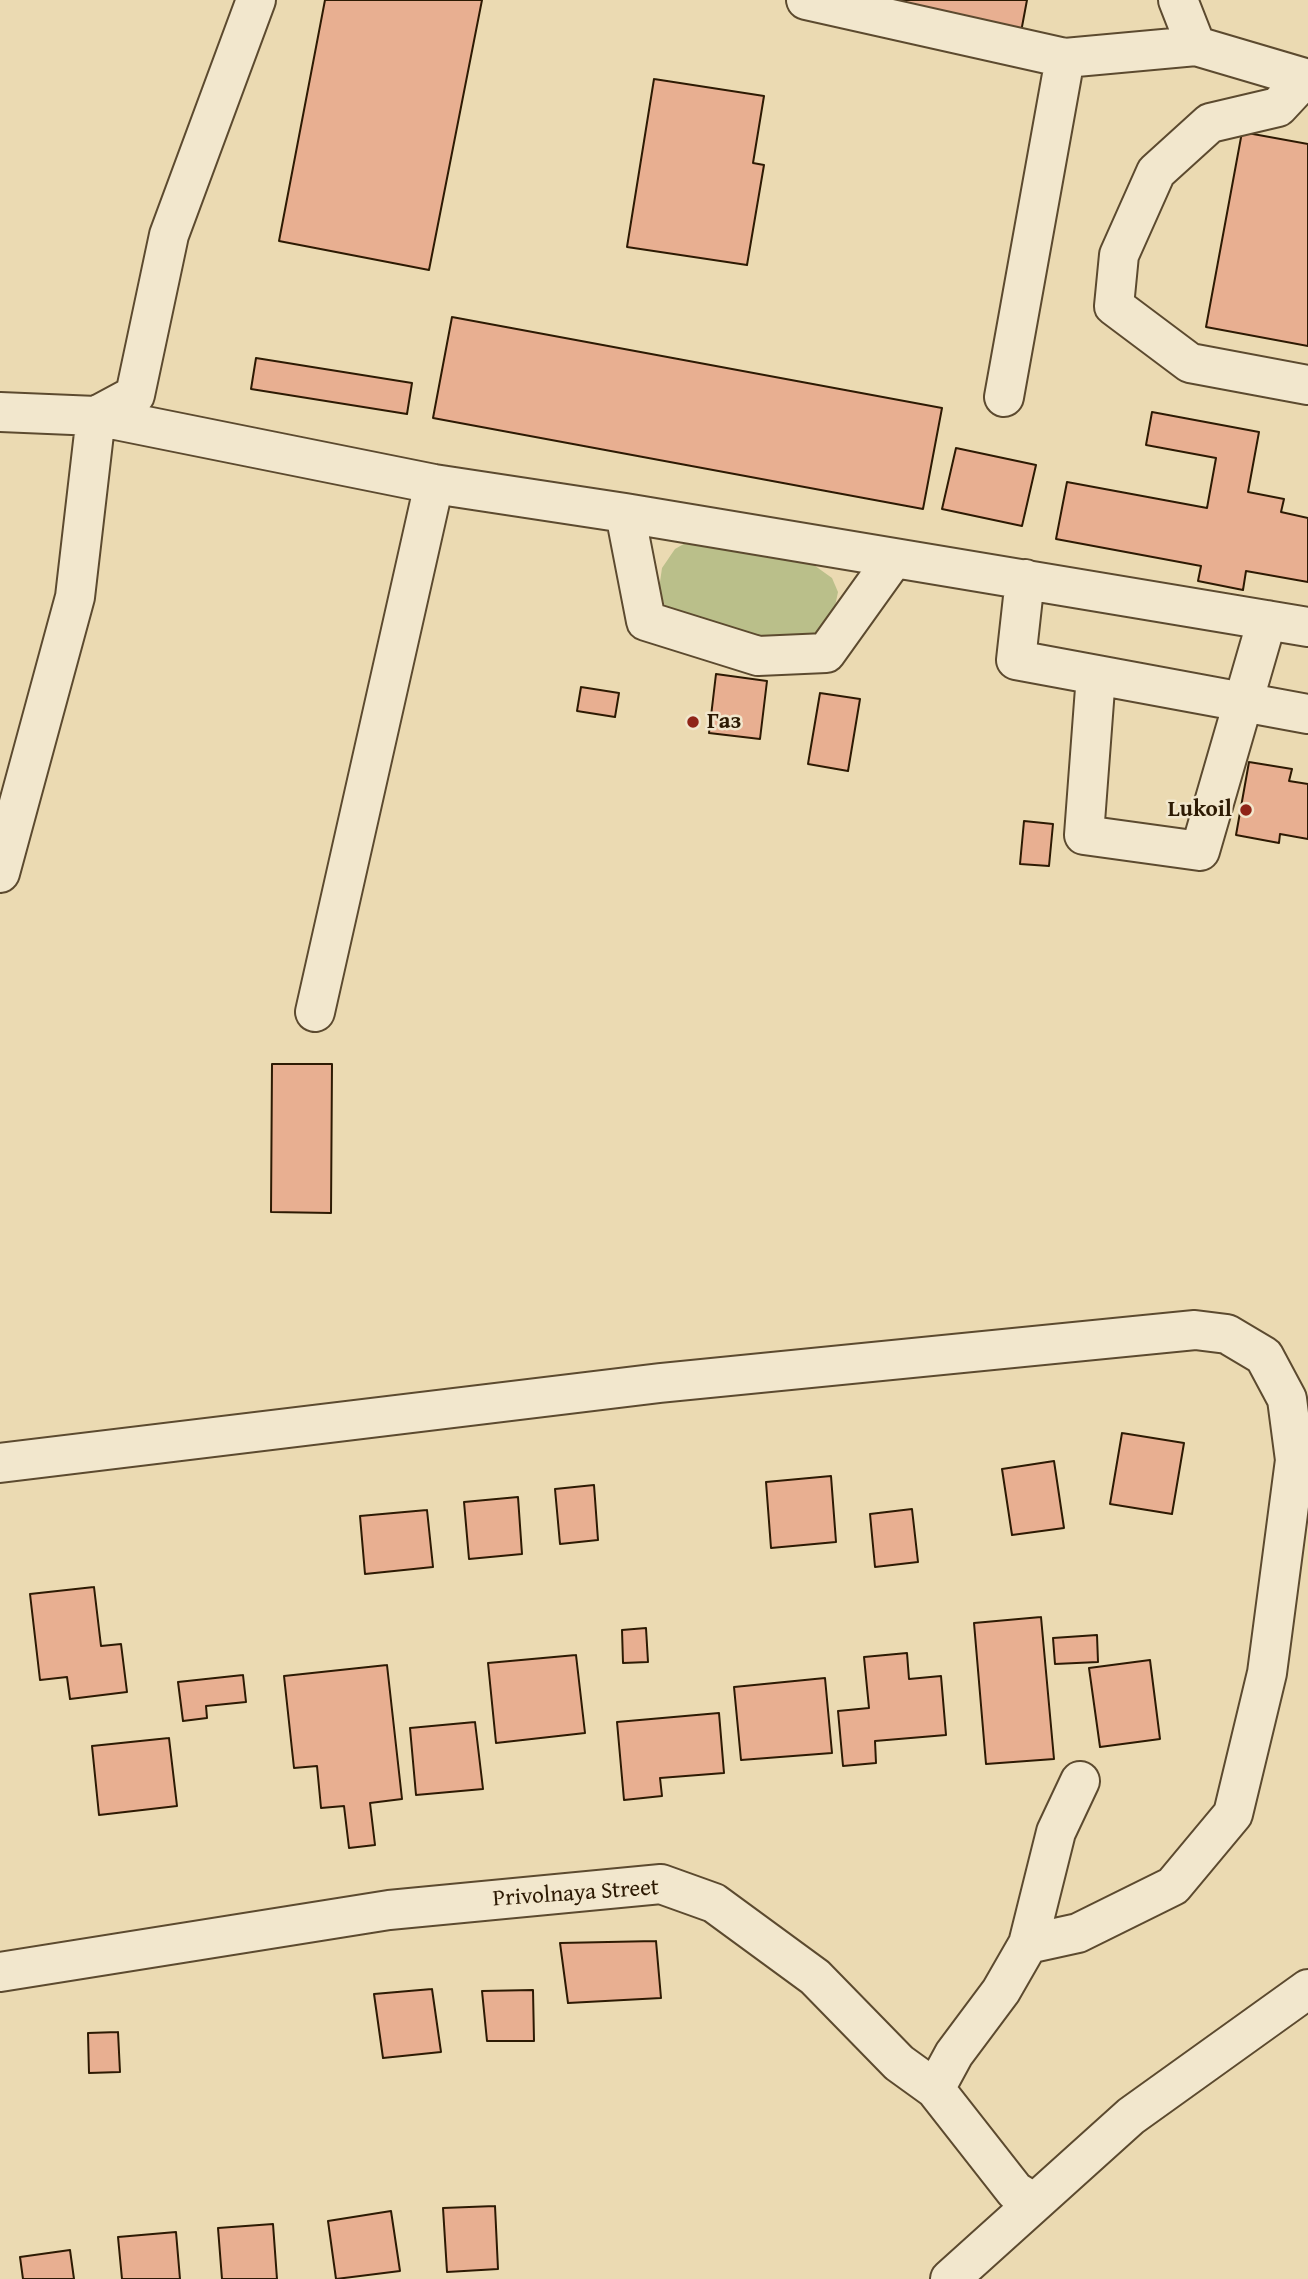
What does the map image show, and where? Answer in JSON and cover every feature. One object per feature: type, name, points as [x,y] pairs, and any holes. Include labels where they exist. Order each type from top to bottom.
[{"type":"street","points":[[96,416],[135,395],[169,235],[256,0]]},
{"type":"street","points":[[806,0],[1065,58],[1196,46],[1306,78],[1278,107],[1210,123],[1156,172],[1119,255],[1114,306],[1190,363],[1308,385]]},
{"type":"street","points":[[1178,0],[1196,46]]},
{"type":"street","points":[[1004,397],[1065,58]]},
{"type":"street","points":[[0,412],[96,416],[434,484],[625,513],[1308,627]]},
{"type":"street","points":[[3,850],[75,597],[96,416]]},
{"type":"street","points":[[315,1012],[434,484]]},
{"type":"street","points":[[625,513],[646,621],[758,656],[826,653],[894,558]]},
{"type":"street","points":[[1025,579],[1016,660],[1308,714]]},
{"type":"street","points":[[1097,675],[1084,835],[1200,850],[1267,620]]},
{"type":"street","points":[[0,1463],[660,1383],[1195,1330],[1227,1334],[1264,1356],[1287,1399],[1295,1460],[1267,1672],[1233,1814],[1173,1886],[1078,1933],[1028,1944]]},
{"type":"street","points":[[935,2089],[954,2053],[1001,1991],[1028,1944],[1056,1832],[1080,1781]]},
{"type":"street","name":"Privolnaya Street","points":[[0,1972],[389,1910],[661,1884],[714,1903],[815,1977],[899,2063],[935,2089],[1015,2191],[1033,2202]]},
{"type":"street","points":[[950,2279],[1131,2116],[1308,1989]]},
{"type":"green space","points":[[696,537],[811,563],[832,578],[838,592],[833,616],[804,647],[680,620],[666,609],[659,589],[662,568],[675,549]]},
{"type":"building","points":[[325,0],[482,0],[429,270],[279,241]]},
{"type":"building","points":[[859,0],[1027,0],[1021,32]]},
{"type":"building","points":[[654,79],[764,96],[753,163],[764,165],[747,265],[627,247]]},
{"type":"building","points":[[1242,132],[1308,144],[1308,346],[1206,327]]},
{"type":"building","points":[[452,317],[942,408],[923,509],[433,418]]},
{"type":"building","points":[[256,358],[412,383],[407,414],[251,389]]},
{"type":"building","points":[[1152,412],[1259,432],[1248,492],[1284,499],[1281,512],[1308,518],[1308,582],[1246,571],[1243,590],[1198,581],[1201,566],[1056,539],[1067,482],[1207,508],[1216,458],[1146,445]]},
{"type":"building","points":[[956,448],[1036,465],[1022,526],[942,509]]},
{"type":"building","points":[[716,674],[767,681],[760,739],[709,733]]},
{"type":"building","points":[[581,687],[619,693],[615,717],[577,711]]},
{"type":"building","points":[[820,693],[860,699],[848,771],[808,764]]},
{"type":"building","points":[[1249,762],[1292,769],[1289,781],[1308,784],[1308,839],[1280,834],[1279,843],[1236,835]]},
{"type":"building","points":[[1024,821],[1053,824],[1049,866],[1020,864]]},
{"type":"building","points":[[272,1064],[332,1064],[331,1213],[271,1212]]},
{"type":"building","points":[[1122,1433],[1184,1443],[1172,1514],[1110,1504]]},
{"type":"building","points":[[1054,1461],[1064,1528],[1012,1535],[1002,1469]]},
{"type":"building","points":[[831,1476],[836,1542],[771,1548],[766,1482]]},
{"type":"building","points":[[594,1485],[598,1540],[560,1544],[555,1489]]},
{"type":"building","points":[[518,1497],[522,1554],[469,1559],[464,1502]]},
{"type":"building","points":[[912,1509],[918,1562],[875,1567],[870,1514]]},
{"type":"building","points":[[427,1510],[433,1567],[365,1574],[360,1516]]},
{"type":"building","points":[[94,1587],[101,1646],[121,1644],[127,1692],[70,1699],[67,1677],[40,1680],[30,1594]]},
{"type":"building","points":[[1041,1617],[1054,1759],[986,1764],[974,1623]]},
{"type":"building","points":[[646,1628],[648,1662],[623,1663],[622,1630]]},
{"type":"building","points":[[1097,1635],[1098,1662],[1055,1664],[1053,1638]]},
{"type":"building","points":[[907,1653],[909,1679],[941,1676],[946,1735],[875,1741],[876,1763],[843,1766],[838,1711],[869,1708],[864,1657]]},
{"type":"building","points":[[576,1655],[585,1733],[496,1743],[488,1663]]},
{"type":"building","points":[[1150,1660],[1160,1739],[1100,1747],[1089,1668]]},
{"type":"building","points":[[387,1665],[402,1799],[370,1803],[375,1845],[349,1848],[344,1806],[321,1808],[317,1766],[294,1768],[284,1676]]},
{"type":"building","points":[[243,1675],[246,1702],[206,1706],[207,1718],[183,1721],[178,1682]]},
{"type":"building","points":[[825,1678],[832,1753],[741,1760],[734,1687]]},
{"type":"building","points":[[719,1713],[724,1773],[660,1778],[662,1796],[624,1800],[617,1722]]},
{"type":"building","points":[[475,1722],[483,1789],[416,1795],[410,1728]]},
{"type":"building","points":[[169,1738],[177,1806],[99,1815],[92,1746]]},
{"type":"building","points":[[656,1941],[661,1998],[568,2003],[560,1943]]},
{"type":"building","points":[[432,1989],[441,2052],[383,2058],[374,1994]]},
{"type":"building","points":[[533,1990],[534,2041],[487,2041],[482,1991]]},
{"type":"building","points":[[118,2032],[120,2072],[89,2073],[88,2033]]},
{"type":"building","points":[[495,2206],[498,2269],[447,2272],[443,2208]]},
{"type":"building","points":[[391,2211],[400,2271],[336,2279],[328,2221]]},
{"type":"building","points":[[273,2224],[277,2279],[222,2279],[218,2228]]},
{"type":"building","points":[[176,2232],[180,2279],[122,2279],[118,2237]]},
{"type":"building","points":[[70,2250],[74,2279],[23,2279],[20,2257]]},
{"type":"place","name":"Газ","points":[[693,722]]},
{"type":"place","name":"Lukoil","points":[[1246,810]]}]
